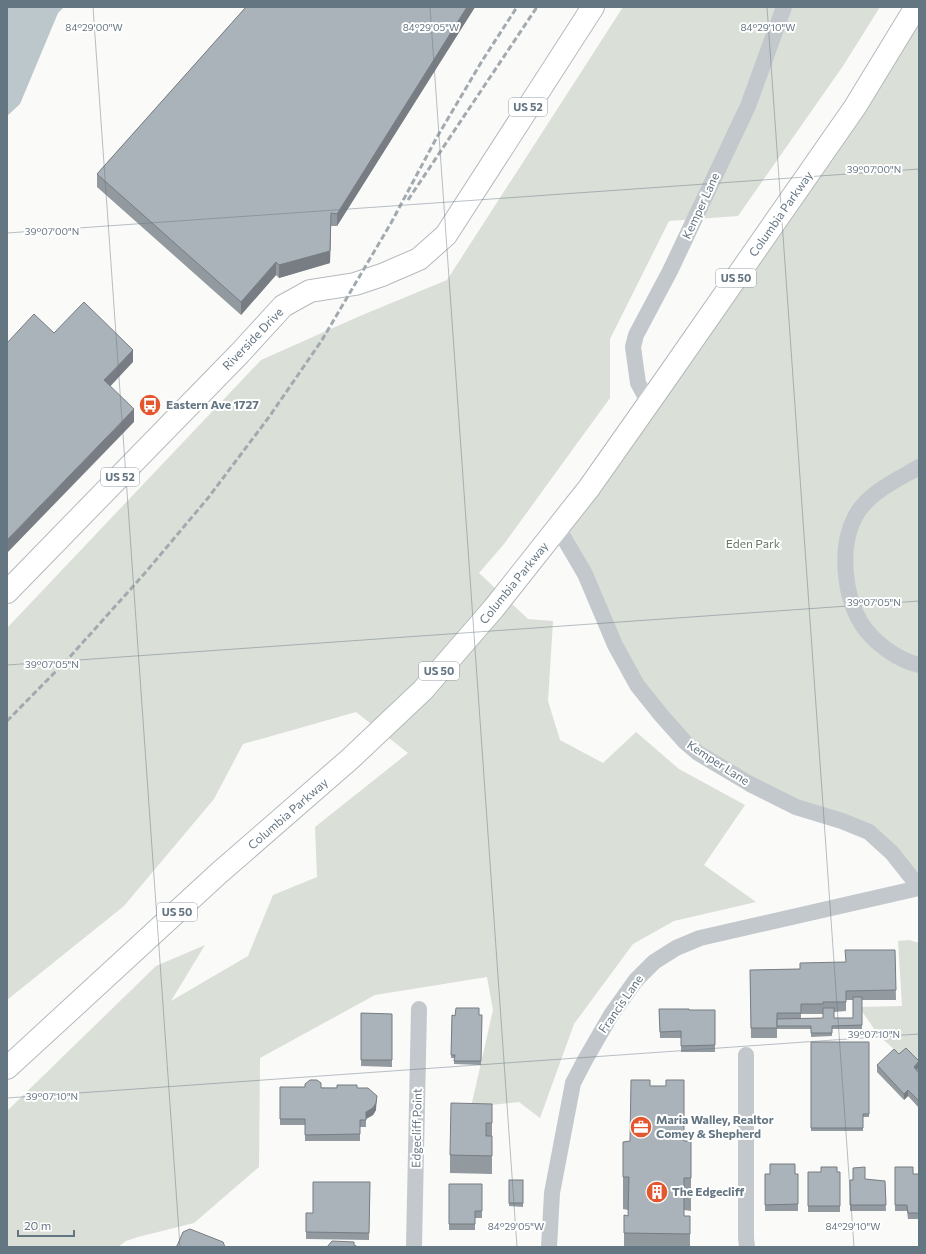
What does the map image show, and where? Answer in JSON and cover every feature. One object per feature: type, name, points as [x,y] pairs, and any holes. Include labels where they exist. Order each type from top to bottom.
[{"type":"main road","name":"Riverside Drive","points":[[7,592],[236,357],[283,306],[310,291],[355,284],[382,275],[419,259],[446,235],[593,7]]},
{"type":"main road","name":"Columbia Parkway","points":[[7,1068],[219,873],[350,759],[422,690],[494,608],[589,488],[649,403],[855,107],[916,7]]},
{"type":"street","name":"Kemper Lane","points":[[649,403],[638,383],[633,347],[636,336],[670,271],[748,106],[784,7]]},
{"type":"street","points":[[919,467],[870,498],[855,517],[847,539],[846,556],[849,592],[861,622],[878,642],[892,653],[911,663],[919,665]]},
{"type":"street","name":"Kemper Lane","points":[[558,528],[585,574],[615,646],[637,685],[660,715],[685,742],[698,753],[750,784],[796,807],[842,821],[869,832],[892,852],[919,887]]},
{"type":"street","name":"Francis Lane","points":[[548,1247],[552,1193],[573,1083],[611,1015],[641,975],[654,962],[676,948],[700,938],[919,887]]},
{"type":"street","name":"Edgecliff Point","points":[[414,1247],[419,1009]]},
{"type":"street","points":[[746,1055],[747,1247]]},
{"type":"green space","points":[[623,7],[880,7],[843,66],[738,216],[669,221],[610,339],[610,398],[504,544],[479,573],[528,619],[553,621],[548,701],[560,740],[603,763],[636,732],[679,769],[745,805],[704,865],[756,902],[674,921],[633,944],[574,1024],[540,1118],[519,1102],[471,1107],[493,1010],[487,977],[375,995],[260,1058],[259,1167],[194,1223],[138,1237],[126,1241],[118,1247],[7,1247],[7,1111],[156,966],[205,945],[171,1001],[248,956],[273,895],[317,877],[315,827],[408,753],[356,712],[243,744],[214,799],[124,906],[7,1000],[7,628],[261,360],[360,316],[447,280]]},
{"type":"green space","name":"Eden Park","points":[[919,7],[919,887],[869,832],[750,784],[661,715],[558,528]]},
{"type":"green space","points":[[909,940],[919,943],[919,1076],[916,1068],[879,1036],[859,1007],[902,1006],[898,941]]},
{"type":"shaded area","points":[[7,7],[64,7],[58,13],[20,104],[7,116]]},
{"type":"building","points":[[246,7],[467,7],[337,214],[331,213],[330,251],[279,265],[276,262],[241,302],[97,174]]},
{"type":"building","points":[[84,302],[133,350],[104,380],[134,409],[7,540],[7,343],[34,314],[54,333]]},
{"type":"building","points":[[845,950],[895,950],[896,990],[846,991],[846,1002],[801,1004],[801,1013],[777,1013],[777,1028],[751,1028],[750,970],[800,969],[800,963],[846,962]]},
{"type":"building","points":[[853,997],[862,997],[862,1025],[832,1026],[832,1033],[811,1033],[811,1026],[777,1026],[777,1019],[823,1018],[823,1008],[834,1008],[834,1018],[853,1018]]},
{"type":"building","points":[[456,1008],[479,1008],[479,1015],[482,1015],[481,1061],[454,1061],[455,1055],[451,1055],[452,1015],[455,1016]]},
{"type":"building","points":[[659,1009],[715,1010],[715,1045],[681,1046],[681,1031],[660,1032]]},
{"type":"building","points":[[361,1013],[392,1014],[392,1060],[361,1060]]},
{"type":"building","points":[[811,1042],[869,1042],[869,1114],[863,1114],[863,1128],[811,1128]]},
{"type":"building","points":[[906,1048],[919,1061],[914,1067],[919,1073],[919,1101],[908,1090],[904,1094],[877,1065],[894,1049],[899,1054]]},
{"type":"building","points":[[310,1080],[317,1080],[321,1083],[321,1088],[337,1088],[337,1085],[357,1085],[357,1088],[368,1088],[377,1096],[376,1103],[373,1108],[366,1112],[366,1120],[360,1120],[360,1134],[305,1135],[305,1119],[280,1119],[280,1087],[305,1087],[305,1084]]},
{"type":"building","name":"The Edgecliff","points":[[631,1080],[650,1080],[650,1086],[666,1086],[666,1080],[684,1080],[684,1141],[691,1141],[691,1178],[684,1178],[684,1216],[690,1216],[690,1234],[624,1233],[624,1215],[628,1216],[629,1177],[623,1177],[623,1142],[630,1141]]},
{"type":"building","points":[[451,1103],[492,1104],[492,1123],[486,1123],[486,1136],[492,1136],[492,1156],[450,1155]]},
{"type":"building","points":[[770,1164],[795,1164],[795,1174],[798,1174],[798,1204],[765,1205],[765,1174],[770,1174]]},
{"type":"building","points":[[821,1167],[837,1167],[837,1172],[840,1172],[840,1206],[808,1206],[808,1172],[821,1172]]},
{"type":"building","points":[[865,1167],[865,1179],[885,1181],[886,1205],[850,1205],[850,1180],[853,1180],[853,1168]]},
{"type":"building","points":[[895,1167],[913,1167],[913,1174],[919,1174],[919,1213],[908,1213],[907,1205],[895,1205]]},
{"type":"building","points":[[509,1180],[523,1180],[523,1203],[509,1203]]},
{"type":"building","points":[[313,1182],[370,1182],[369,1233],[306,1232],[306,1213],[313,1213]]},
{"type":"building","points":[[449,1184],[482,1184],[482,1211],[475,1211],[475,1224],[449,1224]]},
{"type":"building","points":[[190,1229],[223,1242],[225,1247],[175,1247],[177,1246],[183,1232]]},
{"type":"building","points":[[332,1241],[354,1242],[354,1245],[358,1247],[327,1247]]},
{"type":"railway","points":[[7,721],[68,659],[145,573],[208,498],[269,417],[322,340],[391,223],[437,137],[482,61],[517,7]]},
{"type":"railway","points":[[408,200],[537,7]]},
{"type":"place","name":"Eastern Ave 1727","points":[[150,405]]},
{"type":"place","name":"Maria Walley, Realtor Comey & Shepherd","points":[[641,1127]]},
{"type":"place","name":"The Edgecliff","points":[[657,1192]]}]
